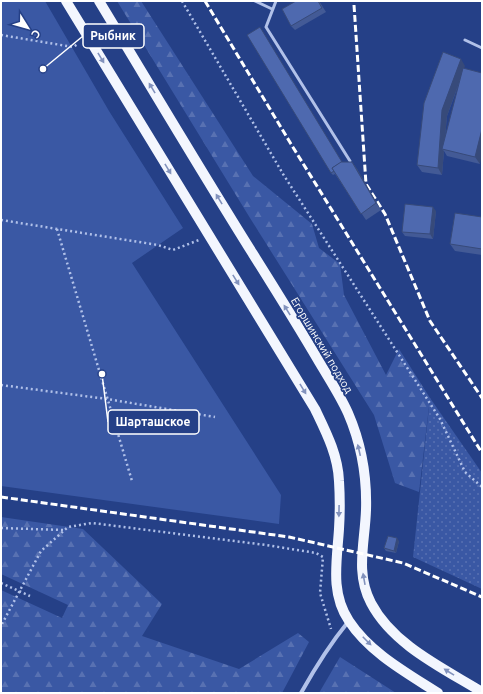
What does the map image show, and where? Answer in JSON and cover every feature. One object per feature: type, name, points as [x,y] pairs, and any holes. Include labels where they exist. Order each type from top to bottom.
[{"type":"main road","points":[[66,1],[315,409],[332,445],[339,479],[339,529],[336,585],[343,611],[349,621],[381,655],[438,693]]},
{"type":"main road","name":"Егоршинский подход","points":[[99,1],[342,399],[358,442],[364,477],[366,510],[362,570],[366,592],[371,603],[387,626],[406,643],[430,660],[482,692]]},
{"type":"street","points":[[301,693],[335,639],[349,621]]},
{"type":"lane","points":[[255,1],[272,9]]},
{"type":"lane","points":[[276,1],[266,27],[350,161]]},
{"type":"lane","points":[[465,40],[482,48]]},
{"type":"path","points":[[182,1],[283,174],[440,419],[465,472],[482,487]]},
{"type":"path","points":[[1,35],[73,47],[88,37]]},
{"type":"path","points":[[1,220],[158,245],[173,250],[209,237]]},
{"type":"path","points":[[57,229],[106,399],[132,481]]},
{"type":"path","points":[[1,385],[106,399],[215,418]]},
{"type":"path","points":[[2,624],[41,552],[68,527],[92,523],[266,545],[316,553],[322,557],[320,593],[335,639]]},
{"type":"path","points":[[1,528],[64,530]]},
{"type":"path","points":[[1,583],[30,596]]},
{"type":"green space","points":[[1,1],[45,1],[109,111],[183,228],[132,263],[281,495],[279,524],[1,486]]},
{"type":"green space","points":[[117,1],[141,1],[253,176],[312,224],[319,248],[340,264],[344,295],[386,375],[399,349],[430,398],[419,492],[395,483],[374,415],[250,218]]},
{"type":"green space","points":[[430,398],[482,473],[482,589],[413,557]]},
{"type":"green space","points":[[1,517],[83,529],[162,604],[142,636],[239,669],[298,633],[309,642],[282,693],[1,693],[1,590],[62,618],[68,605],[1,574]]},
{"type":"green space","points":[[340,657],[396,693],[319,693]]},
{"type":"building","points":[[296,1],[318,1],[322,8],[291,26],[282,9]]},
{"type":"building","points":[[260,27],[342,162],[332,168],[334,171],[331,173],[247,35]]},
{"type":"building","points":[[443,52],[461,59],[442,110],[438,168],[417,165],[424,103]]},
{"type":"building","points":[[463,68],[482,73],[482,129],[475,157],[442,149]]},
{"type":"building","points":[[341,162],[352,162],[376,203],[361,214],[332,168]]},
{"type":"building","points":[[405,204],[433,207],[430,234],[402,232]]},
{"type":"building","points":[[455,213],[482,217],[482,249],[450,244]]},
{"type":"building","points":[[388,536],[397,538],[394,551],[384,548]]},
{"type":"railway","points":[[205,1],[291,144],[482,453]]},
{"type":"railway","points":[[354,5],[366,184],[385,214],[430,321],[482,398]]},
{"type":"railway","points":[[1,497],[289,537],[403,563],[482,597]]},
{"type":"place","name":"Рыбник","points":[[43,69]]},
{"type":"place","name":"Шарташское","points":[[102,374]]}]
